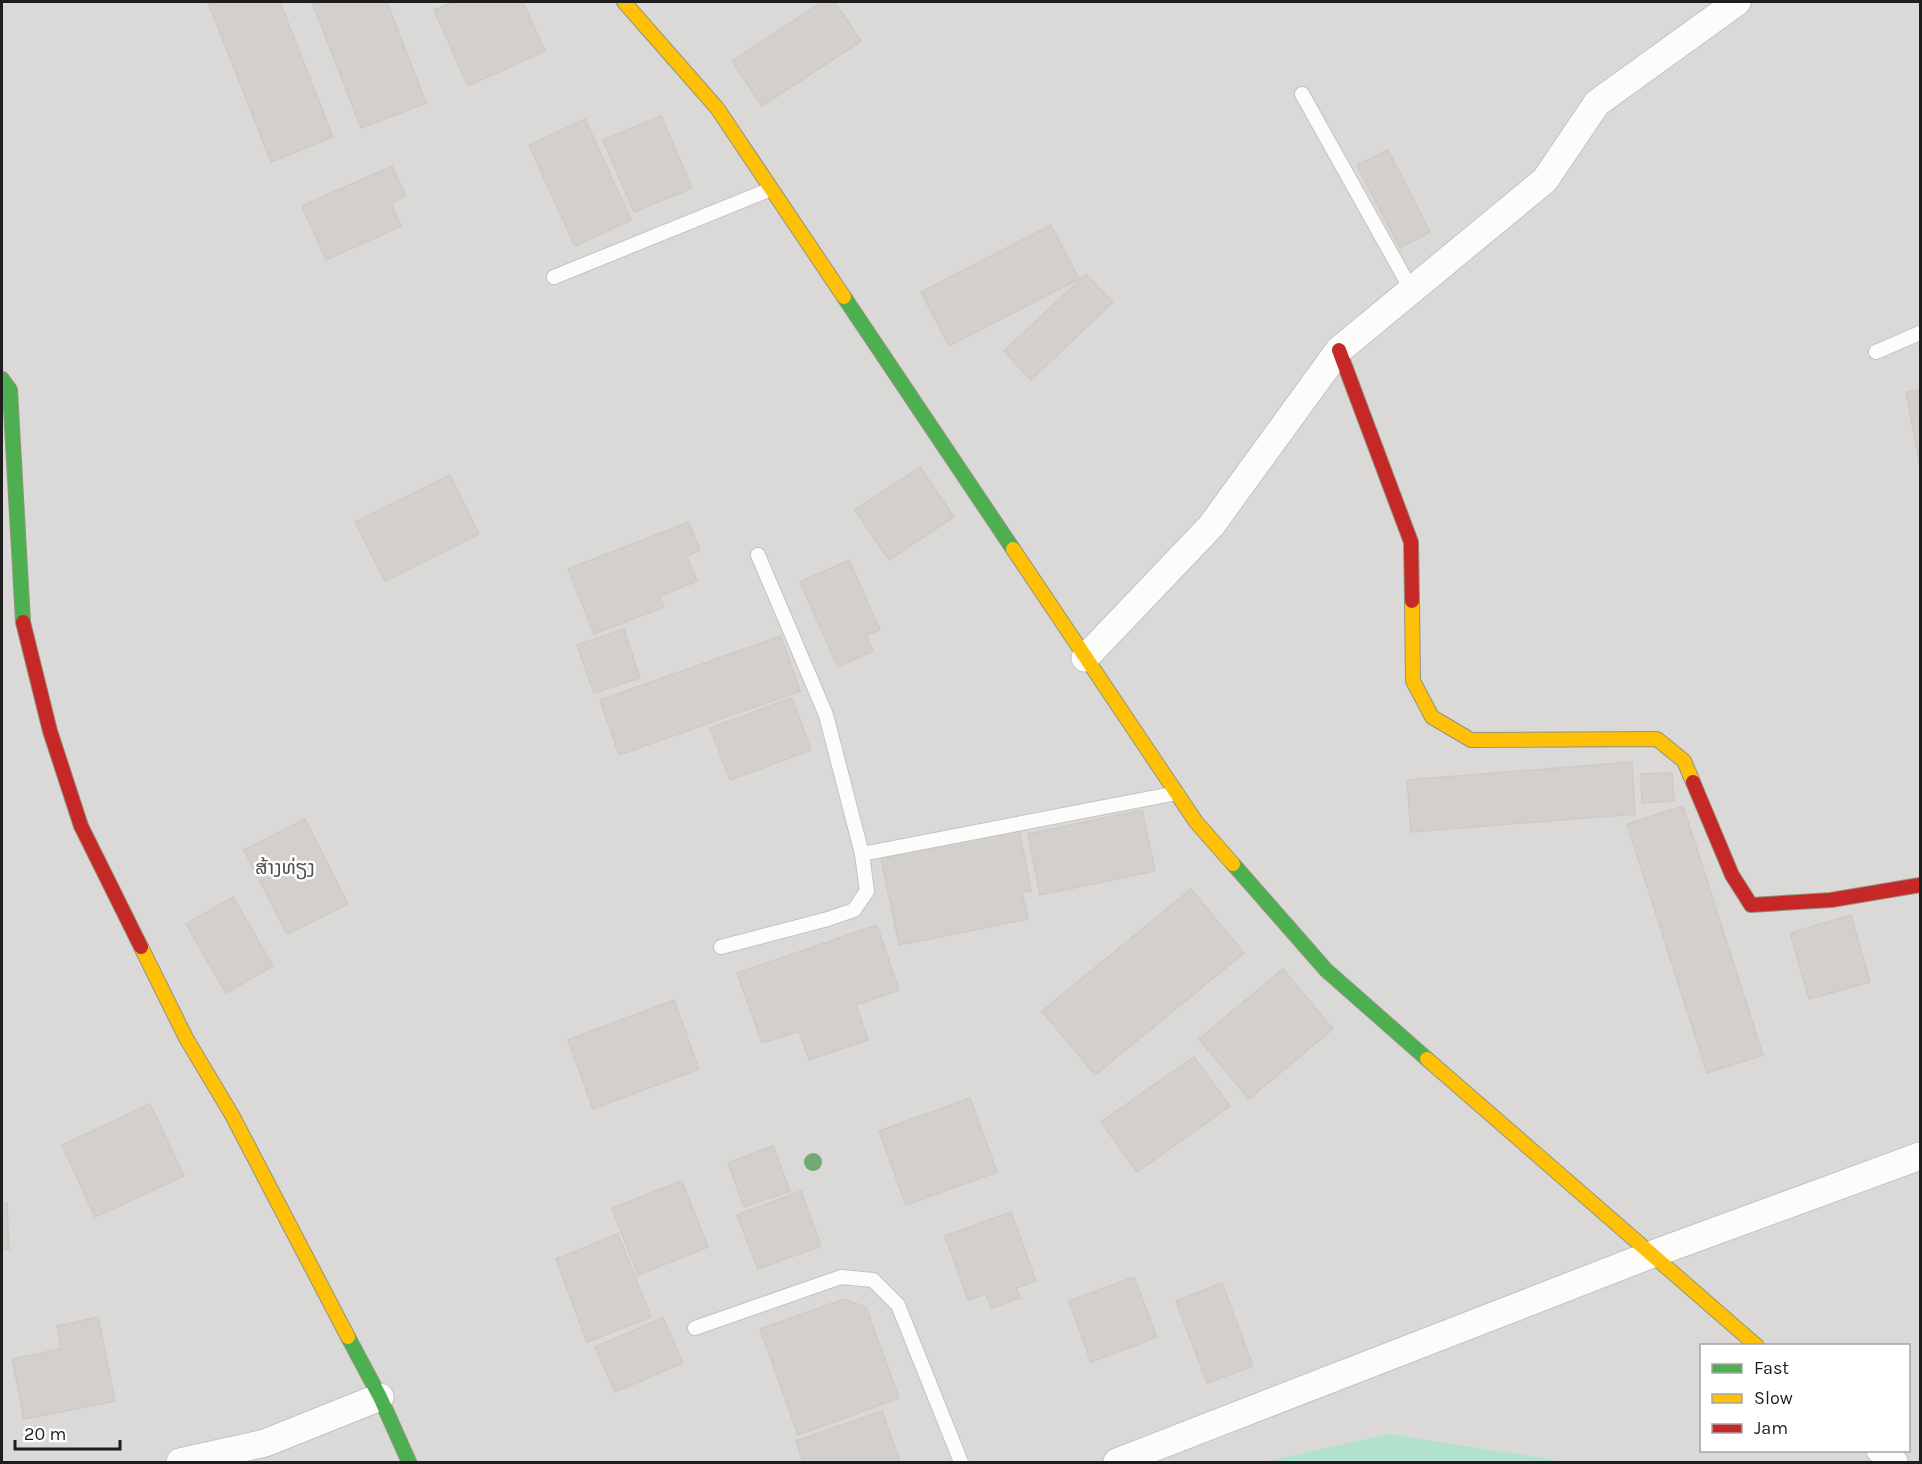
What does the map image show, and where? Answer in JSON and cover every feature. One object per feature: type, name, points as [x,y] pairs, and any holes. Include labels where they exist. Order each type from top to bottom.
[{"type":"street","points":[[624,2],[717,108],[1196,822],[1326,970],[1755,1344]]},
{"type":"street","points":[[1085,658],[1211,526],[1339,350],[1545,180],[1597,103],[1737,2]]},
{"type":"street","points":[[1339,350],[1411,542],[1413,681],[1432,717],[1472,740],[1657,739],[1684,761],[1732,875],[1751,905],[1831,900],[1920,885]]},
{"type":"street","points":[[2,379],[10,390],[23,628],[50,731],[81,826],[186,1038],[232,1115],[380,1396],[409,1462]]},
{"type":"street","points":[[1117,1462],[1650,1255],[1920,1156]]},
{"type":"street","points":[[180,1462],[265,1443],[380,1396]]},
{"type":"street","points":[[1882,1452],[1894,1462]]},
{"type":"lane","points":[[1302,94],[1412,291]]},
{"type":"lane","points":[[554,277],[771,189]]},
{"type":"lane","points":[[1876,352],[1920,333]]},
{"type":"lane","points":[[721,947],[854,910],[867,891],[862,854],[826,715],[758,555]]},
{"type":"lane","points":[[862,854],[1177,794]]},
{"type":"lane","points":[[695,1328],[841,1277],[873,1280],[898,1305],[961,1462]]},
{"type":"shaded area","points":[[2,2],[1920,2],[1920,1462],[2,1462]]},
{"type":"green space","points":[[1388,1434],[1561,1461],[1564,1462],[1266,1462]]},
{"type":"building","points":[[208,2],[280,2],[333,137],[271,162]]},
{"type":"building","points":[[312,2],[387,2],[426,103],[361,128]]},
{"type":"building","points":[[453,2],[523,2],[545,51],[468,86],[434,10]]},
{"type":"building","points":[[822,2],[835,2],[861,41],[762,106],[732,61]]},
{"type":"building","points":[[661,116],[692,188],[634,212],[603,140]]},
{"type":"building","points":[[585,119],[631,220],[575,246],[529,145]]},
{"type":"building","points":[[1388,150],[1430,232],[1400,248],[1357,165]]},
{"type":"building","points":[[392,166],[406,196],[391,203],[401,226],[326,260],[302,206]]},
{"type":"building","points":[[1051,225],[1079,279],[949,346],[921,292]]},
{"type":"building","points":[[1086,274],[1113,302],[1031,380],[1004,351]]},
{"type":"building","points":[[1920,389],[1920,465],[1906,392]]},
{"type":"building","points":[[920,467],[954,517],[889,560],[855,510]]},
{"type":"building","points":[[450,475],[479,534],[385,581],[355,522]]},
{"type":"building","points":[[689,522],[700,550],[687,556],[697,581],[660,596],[664,607],[594,634],[568,569]]},
{"type":"building","points":[[849,560],[880,630],[866,635],[873,651],[838,667],[800,582]]},
{"type":"building","points":[[624,629],[640,678],[594,693],[577,645]]},
{"type":"building","points":[[781,636],[800,691],[619,755],[600,700]]},
{"type":"building","points":[[792,698],[811,750],[730,780],[710,728]]},
{"type":"building","points":[[1632,762],[1635,814],[1411,832],[1407,780]]},
{"type":"building","points":[[1672,773],[1674,801],[1642,803],[1641,774]]},
{"type":"building","points":[[1683,806],[1763,1055],[1707,1073],[1627,824]]},
{"type":"building","points":[[1142,810],[1155,871],[1040,895],[1028,834]]},
{"type":"building","points":[[305,819],[348,904],[287,934],[244,850]]},
{"type":"building","points":[[1019,829],[1031,891],[1022,892],[1028,919],[899,945],[881,858]]},
{"type":"building","points":[[1191,889],[1244,953],[1095,1075],[1042,1011]]},
{"type":"building","points":[[233,897],[273,966],[226,993],[186,924]]},
{"type":"building","points":[[1851,915],[1870,982],[1809,999],[1790,933]]},
{"type":"building","points":[[877,925],[899,990],[856,1005],[868,1040],[809,1060],[799,1031],[762,1043],[737,973]]},
{"type":"building","points":[[1283,969],[1333,1029],[1249,1099],[1199,1039]]},
{"type":"building","points":[[674,1000],[699,1069],[593,1109],[568,1040]]},
{"type":"building","points":[[1194,1057],[1230,1106],[1137,1172],[1101,1122]]},
{"type":"building","points":[[970,1098],[997,1172],[906,1205],[879,1131]]},
{"type":"building","points":[[150,1104],[184,1176],[95,1217],[62,1145]]},
{"type":"building","points":[[773,1146],[790,1191],[744,1207],[728,1163]]},
{"type":"building","points":[[682,1181],[708,1247],[638,1275],[612,1208]]},
{"type":"building","points":[[801,1191],[821,1246],[758,1269],[737,1215]]},
{"type":"building","points":[[2,1203],[7,1203],[9,1249],[2,1250]]},
{"type":"building","points":[[1011,1212],[1036,1281],[1016,1288],[1020,1298],[991,1308],[986,1294],[968,1300],[945,1236]]},
{"type":"building","points":[[618,1234],[651,1317],[587,1342],[556,1259]]},
{"type":"building","points":[[1134,1277],[1157,1337],[1091,1362],[1069,1301]]},
{"type":"building","points":[[1222,1283],[1253,1366],[1207,1383],[1176,1301]]},
{"type":"building","points":[[844,1299],[866,1307],[899,1398],[798,1435],[760,1329]]},
{"type":"building","points":[[98,1317],[115,1401],[24,1419],[12,1359],[61,1349],[57,1326]]},
{"type":"building","points":[[663,1318],[683,1363],[615,1392],[595,1347]]},
{"type":"building","points":[[882,1411],[900,1462],[803,1462],[796,1441]]},
{"type":"traffic: fast","points":[[844,297],[1013,549]]},
{"type":"traffic: fast","points":[[2,379],[10,390],[23,622]]},
{"type":"traffic: fast","points":[[1233,864],[1326,970],[1427,1059]]},
{"type":"traffic: fast","points":[[348,1337],[380,1397],[409,1462]]},
{"type":"traffic: slow","points":[[624,2],[717,108],[844,297]]},
{"type":"traffic: slow","points":[[1013,549],[1196,822],[1233,864]]},
{"type":"traffic: slow","points":[[1412,601],[1413,681],[1432,717],[1471,740],[1657,739],[1684,761],[1693,782]]},
{"type":"traffic: slow","points":[[141,947],[186,1038],[232,1115],[348,1337]]},
{"type":"traffic: slow","points":[[1427,1059],[1755,1344]]},
{"type":"traffic: jam","points":[[1339,350],[1411,542],[1412,601]]},
{"type":"traffic: jam","points":[[23,622],[50,731],[81,826],[141,947]]},
{"type":"traffic: jam","points":[[1693,782],[1732,875],[1751,905],[1831,900],[1920,885]]},
{"type":"district","name":"ສ້າງທ່ຽງ","points":[[285,867]]}]
